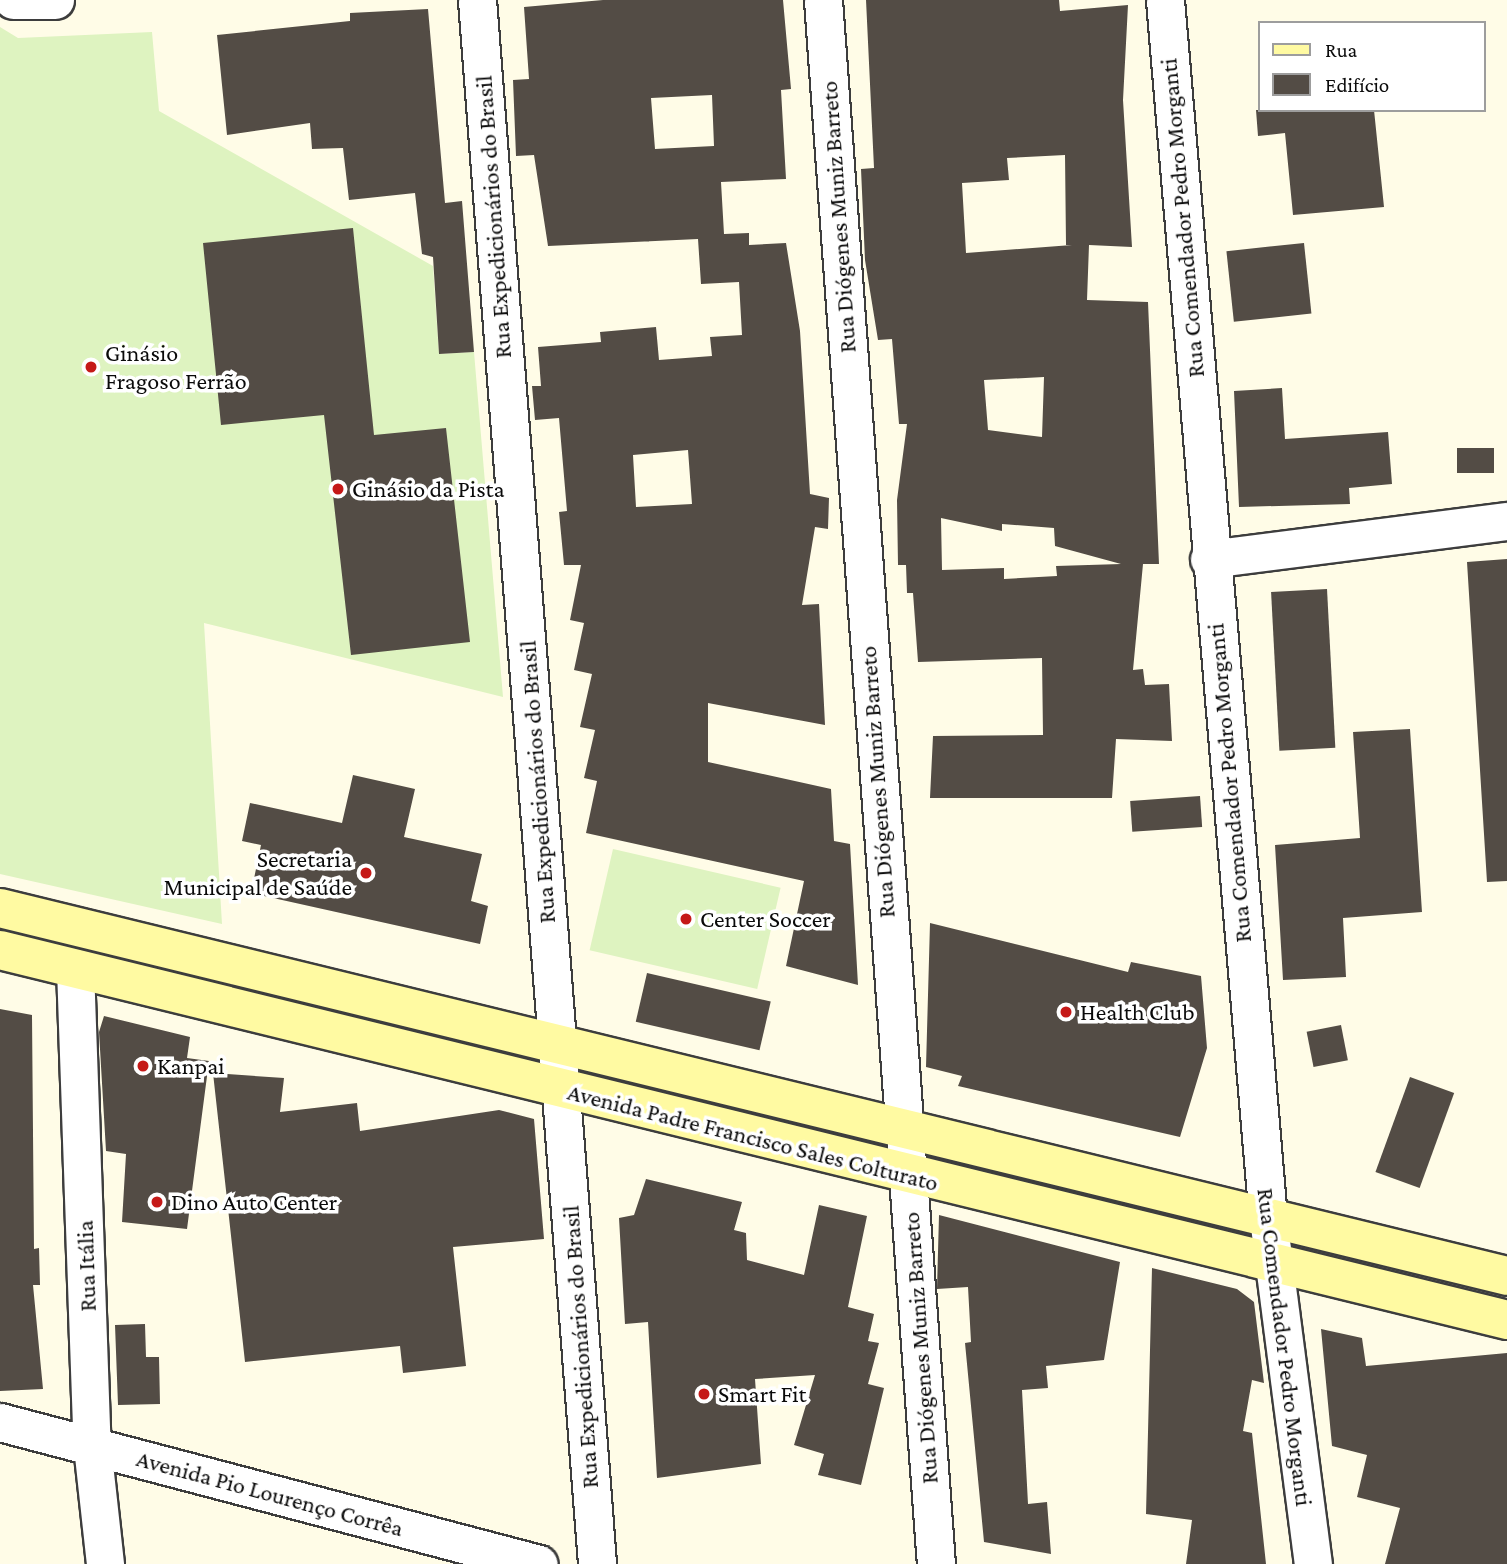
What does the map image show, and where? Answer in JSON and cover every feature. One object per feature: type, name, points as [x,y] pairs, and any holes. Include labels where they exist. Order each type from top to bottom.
[{"type":"main road","name":"Avenida Padre Francisco Sales Colturato","points":[[0,908],[902,1131],[1507,1276]]},
{"type":"main road","points":[[75,968],[83,927]]},
{"type":"main road","name":"Avenida Padre Francisco Sales Colturato","points":[[0,950],[561,1090],[1507,1320]]},
{"type":"street","points":[[13,1],[55,0]]},
{"type":"street","name":"Rua Expedicionários do Brasil","points":[[477,0],[597,1564]]},
{"type":"street","name":"Rua Diógenes Muniz Barreto","points":[[823,0],[902,1131],[908,1174],[936,1564]]},
{"type":"street","name":"Rua Comendador Pedro Morganti","points":[[1165,0],[1209,559],[1268,1218],[1312,1564]]},
{"type":"street","points":[[1209,559],[1507,521]]},
{"type":"street","name":"Rua Itália","points":[[75,968],[92,1446],[105,1564]]},
{"type":"street","name":"Avenida Pio Lourenço Corrêa","points":[[0,1422],[539,1564]]},
{"type":"green space","points":[[0,27],[18,38],[152,32],[159,111],[433,266],[439,354],[474,352],[503,697],[204,623],[222,924],[0,874]]},
{"type":"green space","name":"Center Soccer","points":[[613,849],[781,888],[757,989],[590,950]]},
{"type":"building","points":[[603,0],[783,0],[791,89],[781,90],[786,179],[721,182],[724,234],[749,233],[749,245],[786,243],[800,331],[810,494],[829,498],[828,529],[815,527],[802,605],[819,604],[825,725],[708,703],[708,762],[831,789],[834,841],[850,844],[858,985],[786,966],[804,881],[586,833],[597,781],[584,778],[595,730],[580,727],[592,674],[574,670],[584,623],[570,620],[581,565],[564,565],[559,512],[567,511],[559,418],[535,420],[532,386],[541,386],[538,347],[601,342],[600,332],[656,327],[659,360],[712,356],[710,337],[742,335],[739,282],[701,284],[698,239],[548,246],[534,155],[516,156],[513,80],[529,79],[524,7]],"holes":[[[712,95],[714,146],[655,149],[651,98]],[[688,450],[692,504],[636,507],[633,455]]]},
{"type":"building","points":[[866,0],[1059,0],[1060,11],[1128,5],[1123,100],[1132,247],[1089,245],[1087,300],[1148,302],[1159,564],[1143,564],[1133,670],[1143,669],[1145,685],[1169,684],[1172,741],[1116,739],[1112,798],[930,798],[933,736],[1043,735],[1042,658],[918,662],[913,593],[907,593],[906,565],[898,565],[897,500],[907,424],[899,424],[892,339],[878,340],[865,260],[861,169],[874,168]],"holes":[[[1065,155],[1066,245],[1072,245],[966,253],[962,183],[1009,180],[1007,158]],[[1044,377],[1042,437],[988,430],[984,380]],[[941,518],[1002,531],[1002,524],[1054,528],[1055,546],[1121,564],[1056,566],[1057,576],[1004,579],[1004,568],[942,570]]]},
{"type":"building","points":[[428,9],[445,203],[462,201],[474,352],[439,354],[433,257],[422,254],[415,193],[349,200],[343,148],[312,149],[310,123],[227,135],[217,35],[350,21],[350,13]]},
{"type":"building","points":[[1256,110],[1374,112],[1384,207],[1293,215],[1285,133],[1258,136]]},
{"type":"building","points":[[353,228],[374,435],[446,428],[470,642],[351,655],[324,415],[221,425],[203,243]]},
{"type":"building","points":[[1304,243],[1311,314],[1234,322],[1226,251]]},
{"type":"building","points":[[1282,388],[1285,439],[1388,432],[1392,484],[1349,488],[1350,504],[1239,507],[1234,391]]},
{"type":"building","points":[[1457,448],[1494,448],[1494,473],[1457,473]]},
{"type":"building","points":[[1507,559],[1507,881],[1487,882],[1467,562]]},
{"type":"building","points":[[1327,589],[1335,748],[1279,751],[1271,592]]},
{"type":"building","points":[[1410,729],[1422,912],[1343,918],[1346,977],[1283,980],[1275,845],[1360,838],[1353,732]]},
{"type":"building","name":"Secretaria Municipal de Saúde","points":[[353,775],[415,789],[404,837],[482,854],[471,901],[488,906],[480,944],[251,893],[261,845],[242,841],[250,803],[342,823]]},
{"type":"building","points":[[1200,796],[1202,827],[1132,832],[1130,801]]},
{"type":"building","name":"Health Club","points":[[930,923],[1128,972],[1131,962],[1201,976],[1207,1048],[1180,1137],[958,1086],[962,1076],[926,1067]]},
{"type":"building","points":[[647,973],[771,1002],[759,1050],[636,1022]]},
{"type":"building","points":[[0,1009],[32,1015],[34,1249],[39,1248],[40,1285],[33,1285],[43,1389],[0,1391]]},
{"type":"building","points":[[104,1016],[190,1037],[187,1058],[209,1061],[187,1229],[122,1222],[126,1154],[106,1151],[99,1032]]},
{"type":"building","points":[[1341,1025],[1348,1060],[1314,1067],[1307,1032]]},
{"type":"building","points":[[213,1073],[284,1078],[280,1112],[357,1103],[360,1131],[499,1110],[534,1119],[544,1239],[453,1247],[466,1366],[403,1373],[400,1346],[245,1362]]},
{"type":"building","points":[[1410,1077],[1454,1093],[1420,1188],[1375,1172]]},
{"type":"building","points":[[646,1179],[742,1202],[734,1230],[746,1233],[747,1260],[804,1275],[819,1205],[867,1216],[848,1307],[874,1314],[868,1341],[879,1343],[868,1384],[884,1388],[861,1485],[818,1475],[824,1454],[794,1445],[815,1375],[755,1379],[761,1464],[657,1478],[648,1322],[625,1324],[619,1218],[634,1215]]},
{"type":"building","points":[[939,1215],[1120,1262],[1104,1360],[1046,1366],[1048,1388],[1022,1390],[1028,1504],[1047,1502],[1051,1554],[984,1542],[965,1343],[971,1342],[968,1287],[937,1289]]},
{"type":"building","points":[[1152,1268],[1237,1289],[1254,1302],[1264,1383],[1252,1380],[1243,1431],[1252,1433],[1266,1564],[1186,1564],[1192,1520],[1146,1514]]},
{"type":"building","points":[[145,1324],[146,1357],[159,1357],[160,1404],[118,1405],[115,1325]]},
{"type":"building","points":[[1321,1329],[1362,1338],[1366,1366],[1507,1353],[1507,1564],[1385,1564],[1400,1508],[1357,1497],[1367,1455],[1332,1446]]},
{"type":"place","name":"Ginásio Fragoso Ferrão","points":[[91,367]]},
{"type":"place","name":"Ginásio da Pista","points":[[338,489]]},
{"type":"place","name":"Secretaria Municipal de Saúde","points":[[366,873]]},
{"type":"place","name":"Center Soccer","points":[[686,919]]},
{"type":"place","name":"Health Club","points":[[1066,1012]]},
{"type":"place","name":"Kanpai","points":[[143,1066]]},
{"type":"place","name":"Dino Auto Center","points":[[157,1202]]},
{"type":"place","name":"Smart Fit","points":[[704,1394]]}]
